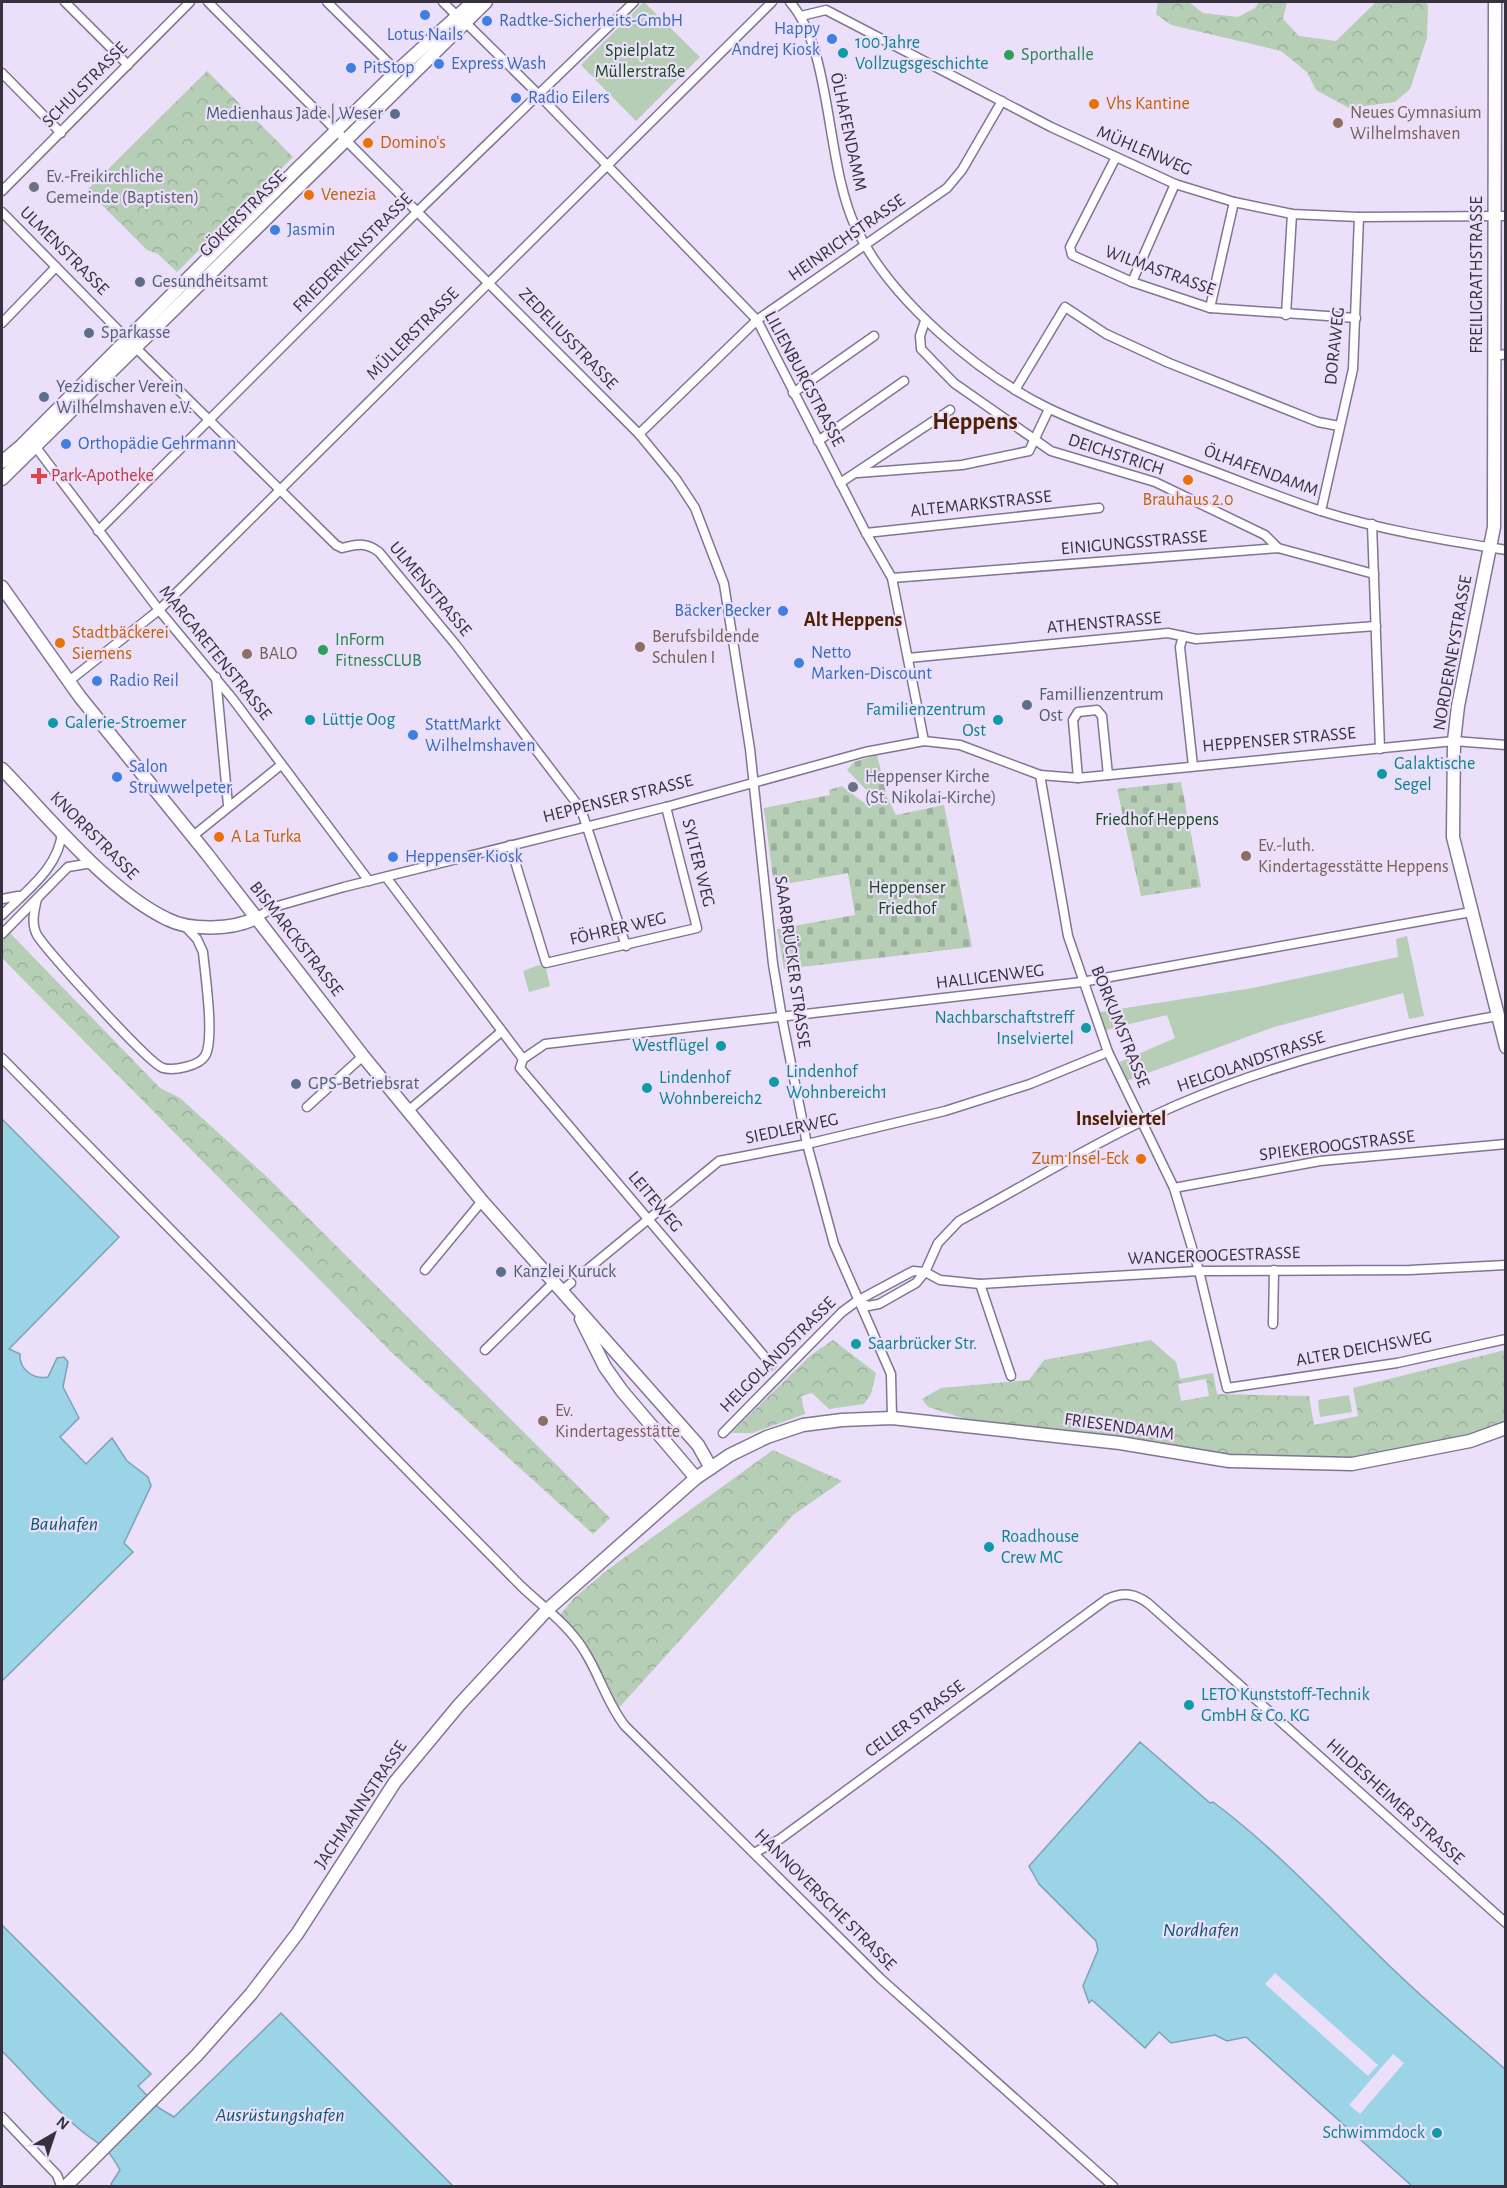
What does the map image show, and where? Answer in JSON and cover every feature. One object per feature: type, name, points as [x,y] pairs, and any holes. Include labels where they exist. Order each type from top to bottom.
[{"type":"main road","name":"GÖKERSTRASSE","points":[[2,462],[131,343],[339,136],[461,19],[473,2]]},
{"type":"main road","name":"GÖKERSTRASSE","points":[[339,136],[397,71],[461,19],[486,2]]},
{"type":"main road","name":"FREILIGRATHSTRASSE","points":[[1491,548],[1494,526],[1500,355],[1500,217],[1495,2]]},
{"type":"main road","name":"GÖKERSTRASSE","points":[[2,480],[131,343]]},
{"type":"main road","name":"NORDERNEYSTRASSE","points":[[1491,548],[1465,667],[1454,741],[1453,837],[1506,1047]]},
{"type":"main road","name":"BISMARCKSTRASSE","points":[[2,586],[69,681],[193,836],[363,1056],[482,1202],[562,1285],[611,1375],[696,1478]]},
{"type":"main road","name":"KNORRSTRASSE","points":[[2,769],[126,894],[175,921]]},
{"type":"main road","name":"HEPPENSER STRASSE","points":[[175,921],[221,926],[239,924],[256,918]]},
{"type":"main road","name":"BISMARCKSTRASSE","points":[[574,1304],[703,1451],[711,1468]]},
{"type":"main road","name":"FRIESENDAMM","points":[[711,1468],[730,1455],[767,1437],[803,1425],[842,1420],[892,1418],[1120,1443],[1229,1461],[1352,1464],[1470,1441],[1506,1428]]},
{"type":"main road","points":[[703,1451],[716,1457],[730,1455]]},
{"type":"main road","name":"JACHMANNSTRASSE","points":[[63,2187],[216,2035],[297,1934],[410,1762],[459,1705],[547,1610],[696,1478],[711,1468]]},
{"type":"street","points":[[65,2],[128,65]]},
{"type":"street","name":"SCHULSTRASSE","points":[[2,191],[190,2]]},
{"type":"street","name":"ZEDELIUSSTRASSE","points":[[208,2],[339,136],[418,211],[639,434],[676,478],[694,508],[724,584],[750,749],[752,782]]},
{"type":"street","points":[[327,2],[397,71]]},
{"type":"street","name":"LILIENBURGSTRASSE","points":[[443,2],[538,94],[757,320],[866,533],[892,578],[924,741]]},
{"type":"street","name":"FRIEDERIKENSTRASSE","points":[[98,531],[418,211],[634,2]]},
{"type":"street","name":"MÜLLERSTRASSE","points":[[69,681],[159,610],[772,2]]},
{"type":"street","points":[[790,2],[801,16]]},
{"type":"street","name":"MÜHLENWEG","points":[[801,16],[826,10],[1115,159],[1175,184],[1234,202],[1292,214],[1359,217],[1500,217]]},
{"type":"street","name":"ÖLHAFENDAMM","points":[[801,16],[818,70],[843,193],[855,227],[865,246],[902,297],[925,321],[1015,390],[1049,409],[1321,511],[1372,524],[1506,550]]},
{"type":"street","points":[[2,73],[61,133]]},
{"type":"street","name":"HEINRICHSTRASSE","points":[[639,434],[757,320],[947,188],[962,170],[1002,101]]},
{"type":"street","name":"WILMASTRASSE","points":[[1115,159],[1070,247],[1072,255],[1132,282],[1210,308],[1356,318]]},
{"type":"street","points":[[1132,282],[1175,184]]},
{"type":"street","points":[[1210,308],[1234,202]]},
{"type":"street","name":"ULMENSTRASSE","points":[[2,212],[336,545],[342,548],[361,543],[379,552],[456,645],[581,809],[626,946]]},
{"type":"street","points":[[1286,315],[1292,214]]},
{"type":"street","name":"DORAWEG","points":[[1321,511],[1353,369],[1359,217]]},
{"type":"street","points":[[2,323],[56,267]]},
{"type":"street","points":[[1015,390],[1065,307],[1106,334],[1169,363],[1318,422],[1339,426]]},
{"type":"street","name":"DEICHSTRICH","points":[[925,321],[920,336],[921,349],[954,383],[1051,451],[1155,482],[1265,536],[1278,548]]},
{"type":"street","points":[[793,393],[874,336]]},
{"type":"street","points":[[818,441],[904,381]]},
{"type":"street","points":[[858,472],[962,465],[1029,451],[1036,441],[1049,409]]},
{"type":"street","points":[[840,483],[950,410]]},
{"type":"street","name":"MARGARETENSTRASSE","points":[[35,446],[159,610],[216,676],[281,765],[361,867],[369,881]]},
{"type":"street","name":"ALTEMARKSTRASSE","points":[[866,533],[1099,508]]},
{"type":"street","points":[[1372,524],[1380,749]]},
{"type":"street","name":"EINIGUNGSSTRASSE","points":[[892,578],[1278,548],[1374,574]]},
{"type":"street","name":"ATHENSTRASSE","points":[[908,658],[1168,633],[1196,639],[1376,626]]},
{"type":"street","points":[[1183,636],[1180,647],[1193,766]]},
{"type":"street","points":[[216,676],[228,805]]},
{"type":"street","points":[[1078,778],[1073,720],[1078,712],[1097,710],[1102,716],[1108,776]]},
{"type":"street","name":"HEPPENSER STRASSE","points":[[256,918],[274,907],[369,881],[586,825],[666,807],[865,752],[924,741],[960,745],[1040,774],[1078,778],[1454,741],[1506,745]]},
{"type":"street","points":[[193,836],[228,805],[281,765]]},
{"type":"street","name":"BORKUMSTRASSE","points":[[1040,774],[1068,936],[1082,982],[1108,1053],[1174,1188],[1199,1270],[1227,1388]]},
{"type":"street","name":"SAARBRÜCKER STRASSE","points":[[752,782],[772,964],[807,1144],[834,1244],[857,1301],[891,1374],[892,1418]]},
{"type":"street","name":"SYLTER WEG","points":[[666,807],[697,928]]},
{"type":"street","points":[[2,915],[53,861],[61,847],[62,830]]},
{"type":"street","name":"FÖHRER WEG","points":[[510,845],[546,963],[697,928]]},
{"type":"street","points":[[2,934],[69,867],[94,862]]},
{"type":"street","points":[[387,877],[523,1059]]},
{"type":"street","points":[[2,899],[22,896]]},
{"type":"street","points":[[36,899],[33,916],[36,933],[54,957],[152,1060],[167,1068],[195,1065],[205,1057],[211,1041],[203,952],[197,939],[175,921]]},
{"type":"street","name":"HALLIGENWEG","points":[[523,1059],[545,1044],[1082,982],[1471,912]]},
{"type":"street","name":"HELGOLANDSTRASSE","points":[[857,1301],[868,1306],[879,1304],[916,1283],[925,1272],[938,1243],[959,1221],[1142,1123],[1223,1087],[1339,1049],[1415,1030],[1497,1016]]},
{"type":"street","points":[[408,1111],[501,1032]]},
{"type":"street","name":"SIEDLERWEG","points":[[583,1273],[718,1161],[807,1144],[945,1111],[1030,1084],[1108,1053]]},
{"type":"street","points":[[307,1107],[363,1056]]},
{"type":"street","name":"HANNOVERSCHE STRASSE","points":[[2,1058],[547,1610],[557,1617],[585,1651],[615,1713],[625,1725],[881,1979],[1113,2187]]},
{"type":"street","name":"LEITEWEG","points":[[523,1059],[520,1068],[765,1357]]},
{"type":"street","name":"SPIEKEROOGSTRASSE","points":[[1174,1188],[1320,1161],[1506,1144]]},
{"type":"street","points":[[425,1270],[482,1202]]},
{"type":"street","name":"WANGEROOGESTRASSE","points":[[925,1272],[940,1280],[980,1284],[1199,1270],[1452,1269],[1506,1265]]},
{"type":"street","points":[[1273,1324],[1274,1270]]},
{"type":"street","name":"HELGOLANDSTRASSE","points":[[723,1433],[777,1372],[857,1301],[913,1271],[925,1272]]},
{"type":"street","points":[[980,1284],[1011,1376]]},
{"type":"street","points":[[485,1350],[562,1285]]},
{"type":"street","name":"ALTER DEICHSWEG","points":[[1227,1388],[1397,1363],[1506,1339]]},
{"type":"street","name":"HILDESHEIMER STRASSE","points":[[1093,1609],[1107,1599],[1126,1594],[1134,1595],[1149,1604],[1506,1923]]},
{"type":"street","name":"CELLER STRASSE","points":[[754,1853],[780,1839],[1093,1609]]},
{"type":"street","points":[[2,2117],[57,2175],[63,2187]]},
{"type":"green space","name":"Spielplatz Müllerstraße","points":[[644,2],[700,57],[636,121],[581,65]]},
{"type":"green space","points":[[1158,2],[1189,2],[1203,13],[1238,17],[1255,8],[1259,2],[1287,2],[1283,19],[1299,36],[1336,41],[1376,2],[1424,2],[1428,5],[1427,38],[1410,89],[1395,102],[1349,108],[1316,90],[1307,72],[1281,51],[1171,25],[1156,14]]},
{"type":"green space","points":[[207,71],[293,157],[177,272],[158,254],[147,250],[87,190]]},
{"type":"green space","name":"Heppenser Friedhof","points":[[877,755],[887,797],[896,815],[944,805],[972,947],[784,969],[777,929],[855,915],[848,873],[774,886],[764,808],[830,795],[829,790],[842,786],[868,806],[874,798],[847,770],[854,762]]},
{"type":"green space","name":"Friedhof Heppens","points":[[1181,782],[1201,887],[1141,896],[1117,789]]},
{"type":"green space","points":[[9,932],[160,1088],[180,1098],[267,1177],[610,1518],[593,1534],[392,1353],[2,958],[2,940]]},
{"type":"green space","points":[[1407,936],[1424,1016],[1409,1019],[1403,993],[1274,1027],[1126,1081],[1120,1062],[1175,1038],[1167,1015],[1105,1030],[1100,1012],[1253,988],[1398,957],[1396,939]]},
{"type":"green space","points":[[539,965],[546,969],[550,986],[529,992],[523,971]]},
{"type":"green space","points":[[833,1340],[876,1373],[871,1394],[864,1404],[829,1409],[812,1393],[801,1396],[805,1414],[752,1433],[731,1433],[811,1355]]},
{"type":"green space","points":[[1151,1340],[1176,1362],[1180,1379],[1213,1373],[1217,1394],[1309,1396],[1314,1425],[1358,1416],[1353,1388],[1505,1350],[1505,1425],[1470,1439],[1353,1462],[1229,1459],[972,1421],[928,1407],[922,1399],[941,1388],[1029,1380],[1044,1360]],"holes":[[[1206,1379],[1209,1396],[1181,1401],[1178,1384]]]},
{"type":"green space","points":[[1349,1395],[1352,1412],[1320,1417],[1318,1400]]},
{"type":"green space","points":[[773,1450],[842,1481],[793,1515],[616,1711],[586,1651],[560,1615],[574,1598],[610,1568]]},
{"type":"water","name":"Bauhafen","points":[[2,1119],[119,1237],[9,1349],[20,1354],[24,1369],[37,1377],[48,1377],[57,1358],[64,1357],[68,1362],[63,1387],[79,1418],[60,1437],[86,1464],[112,1438],[127,1461],[148,1477],[151,1486],[124,1543],[133,1552],[2,1681]]},
{"type":"water","name":"Nordhafen","points":[[1140,1742],[1210,1803],[1213,1802],[1261,1841],[1409,1985],[1505,2069],[1505,2186],[1412,2186],[1246,2037],[1227,2041],[1215,2035],[1171,2043],[1159,2032],[1145,2048],[1092,2000],[1089,2003],[1083,1986],[1098,1950],[1096,1941],[1039,1884],[1029,1866]]},
{"type":"water","name":"Ausrüstungshafen","points":[[2,1925],[151,2074],[138,2086],[159,2108],[174,2117],[281,2013],[453,2186],[113,2186],[111,2184],[120,2170],[110,2155],[58,2110],[2,2051]]},
{"type":"pier","points":[[1275,1973],[1378,2065],[1368,2076],[1265,1984]]},
{"type":"pier","points":[[1393,2054],[1404,2063],[1360,2114],[1349,2105]]},
{"type":"tunnel","points":[[765,1357],[775,1369]]},
{"type":"place","name":"Lotus Nails","points":[[425,15]]},
{"type":"place","name":"Radtke-Sicherheits-GmbH","points":[[487,21]]},
{"type":"place","name":"Happy Andrej Kiosk","points":[[832,39]]},
{"type":"place","name":"100 Jahre Vollzugsgeschichte","points":[[843,53]]},
{"type":"place","name":"Sporthalle","points":[[1009,55]]},
{"type":"place","name":"Express Wash","points":[[439,64]]},
{"type":"place","name":"PitStop","points":[[351,68]]},
{"type":"place","name":"Radio Eilers","points":[[516,98]]},
{"type":"place","name":"Vhs Kantine","points":[[1094,104]]},
{"type":"place","name":"Medienhaus Jade | Weser","points":[[395,114]]},
{"type":"place","name":"Neues Gymnasium Wilhelmshaven","points":[[1338,123]]},
{"type":"place","name":"Domino's","points":[[368,143]]},
{"type":"place","name":"Ev.-Freikirchliche Gemeinde (Baptisten)","points":[[34,187]]},
{"type":"place","name":"Venezia","points":[[309,195]]},
{"type":"place","name":"Jasmin","points":[[275,230]]},
{"type":"place","name":"Gesundheitsamt","points":[[140,282]]},
{"type":"place","name":"Sparkasse","points":[[89,333]]},
{"type":"place","name":"Yezidischer Verein Wilhelmshaven e.V.","points":[[44,397]]},
{"type":"place","name":"Orthopädie Gehrmann","points":[[66,444]]},
{"type":"place","name":"Park-Apotheke","points":[[39,476]]},
{"type":"place","name":"Brauhaus 2.0","points":[[1188,480]]},
{"type":"place","name":"Bäcker Becker","points":[[783,611]]},
{"type":"place","name":"Stadtbäckerei Siemens","points":[[60,643]]},
{"type":"place","name":"Berufsbildende Schulen I","points":[[640,647]]},
{"type":"place","name":"InForm FitnessCLUB","points":[[323,650]]},
{"type":"place","name":"BALO","points":[[247,654]]},
{"type":"place","name":"Netto Marken-Discount","points":[[799,663]]},
{"type":"place","name":"Radio Reil","points":[[97,681]]},
{"type":"place","name":"Famillienzentrum Ost","points":[[1027,705]]},
{"type":"place","name":"Lüttje Oog","points":[[310,720]]},
{"type":"place","name":"Familienzentrum Ost","points":[[998,720]]},
{"type":"place","name":"Galerie-Stroemer","points":[[53,723]]},
{"type":"place","name":"StattMarkt Wilhelmshaven","points":[[413,735]]},
{"type":"place","name":"Galaktische Segel","points":[[1382,774]]},
{"type":"place","name":"Salon Struwwelpeter","points":[[117,777]]},
{"type":"place","name":"Heppenser Kirche (St. Nikolai-Kirche)","points":[[853,787]]},
{"type":"place","name":"A La Turka","points":[[219,837]]},
{"type":"place","name":"Ev.-luth. Kindertagesstätte Heppens","points":[[1246,856]]},
{"type":"place","name":"Heppenser Kiosk","points":[[393,857]]},
{"type":"place","name":"Nachbarschaftstreff Inselviertel","points":[[1086,1028]]},
{"type":"place","name":"Westflügel","points":[[721,1046]]},
{"type":"place","name":"Lindenhof Wohnbereich1","points":[[774,1082]]},
{"type":"place","name":"GPS-Betriebsrat","points":[[296,1084]]},
{"type":"place","name":"Lindenhof Wohnbereich2","points":[[647,1088]]},
{"type":"place","name":"Zum Insel-Eck","points":[[1141,1159]]},
{"type":"place","name":"Kanzlei Kuruck","points":[[501,1272]]},
{"type":"place","name":"Saarbrücker Str.","points":[[856,1344]]},
{"type":"place","name":"Ev. Kindertagesstätte","points":[[543,1421]]},
{"type":"place","name":"Roadhouse Crew MC","points":[[989,1547]]},
{"type":"place","name":"LETO Kunststoff-Technik GmbH & Co. KG","points":[[1189,1705]]},
{"type":"place","name":"Schwimmdock","points":[[1437,2133]]},
{"type":"district","name":"Heppens","points":[[975,422]]},
{"type":"district","name":"Alt Heppens","points":[[853,620]]},
{"type":"district","name":"Inselviertel","points":[[1121,1119]]}]
